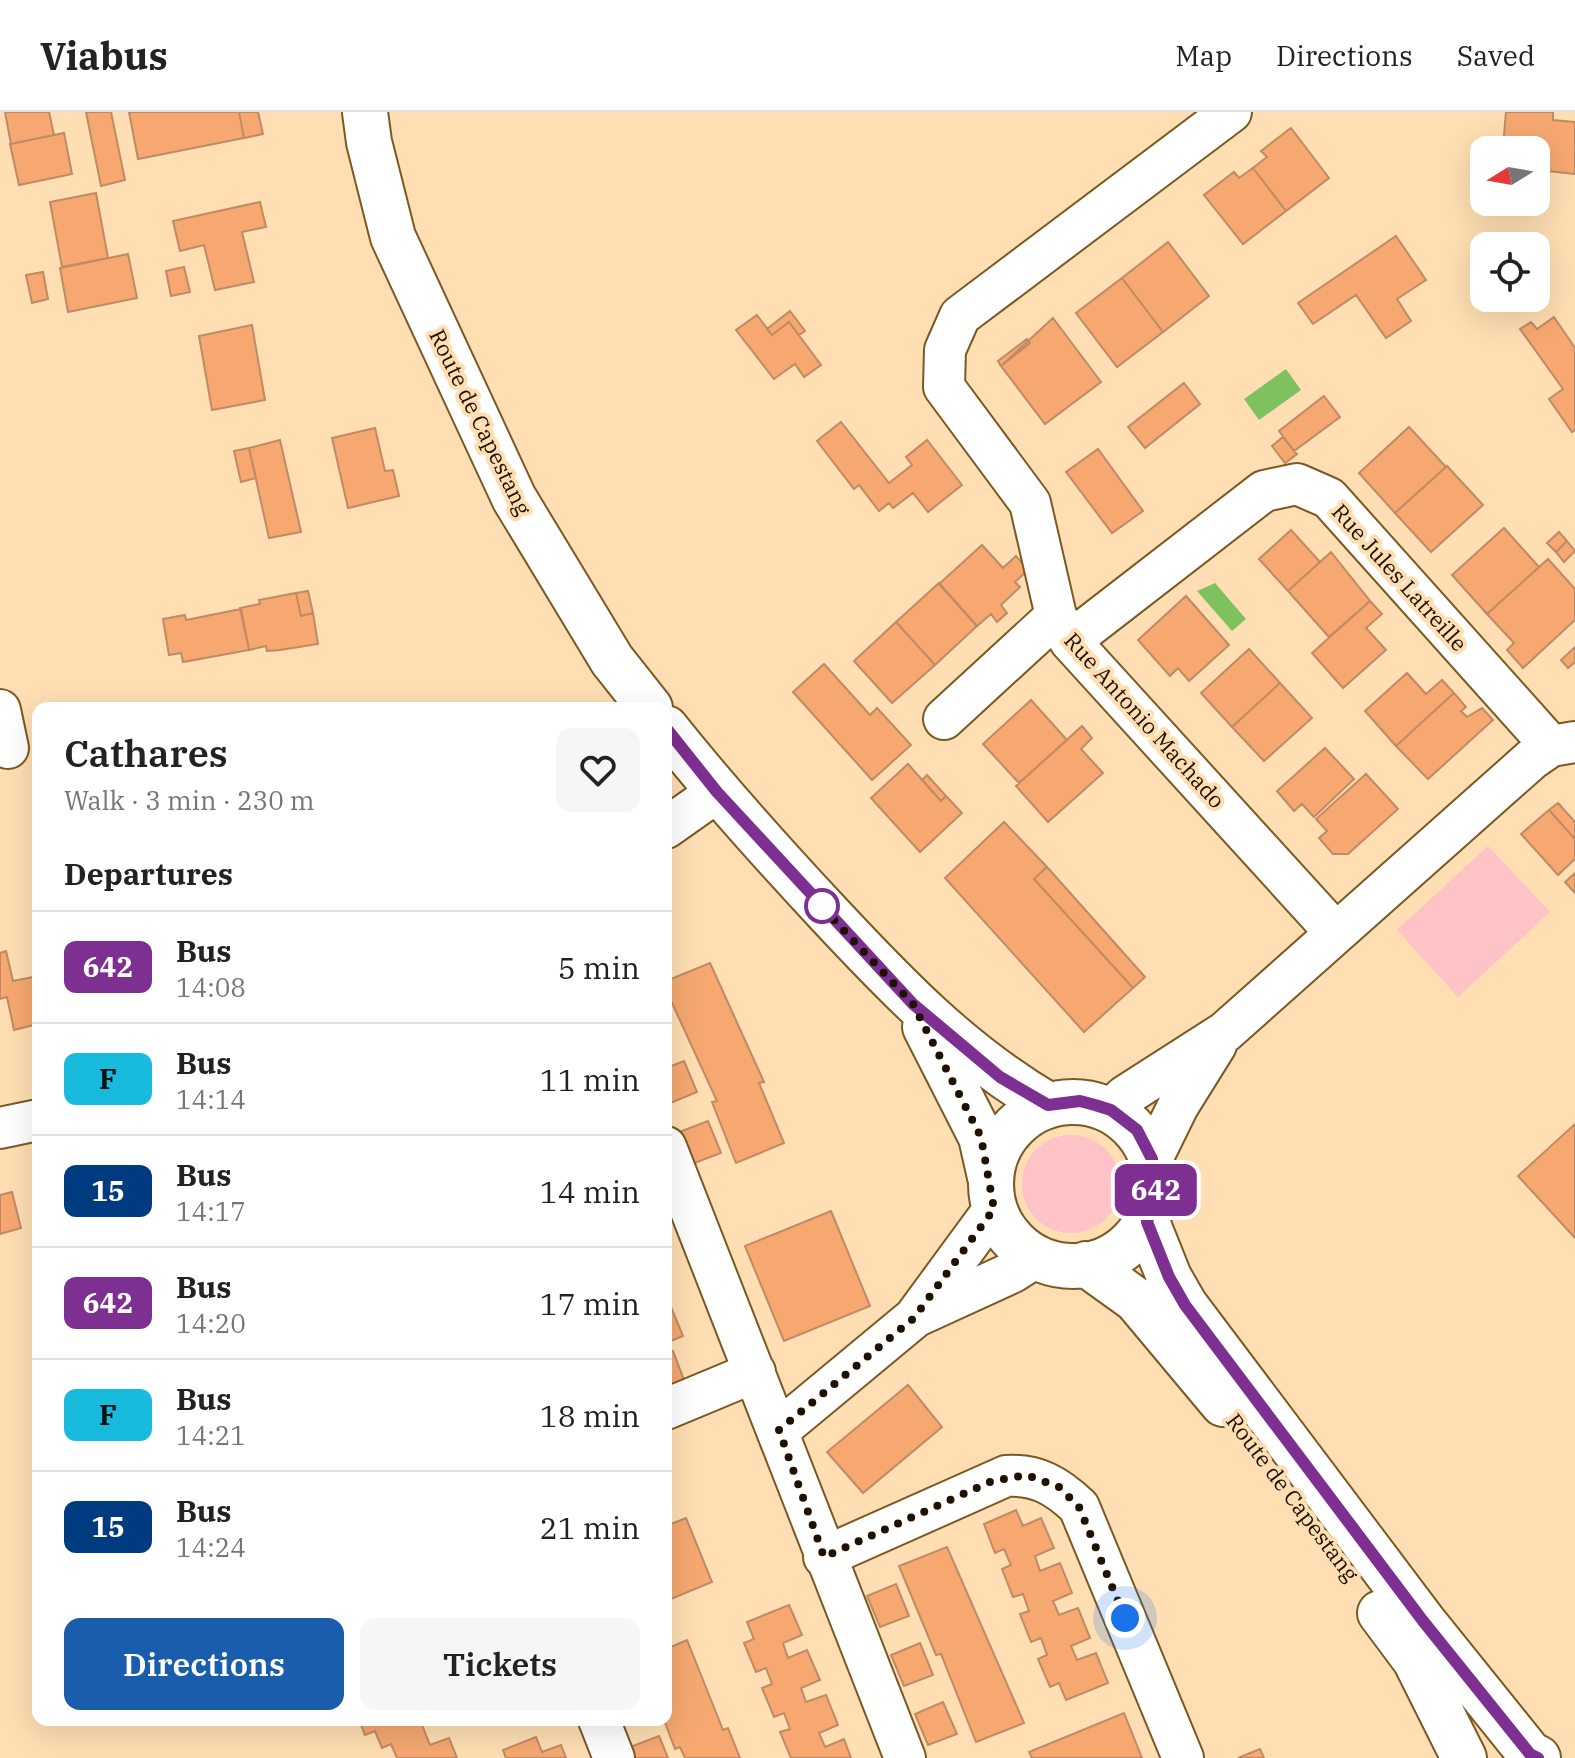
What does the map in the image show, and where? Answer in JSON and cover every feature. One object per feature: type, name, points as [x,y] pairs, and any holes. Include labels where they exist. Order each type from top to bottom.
[{"type":"main road","name":"Route de Capestang","points":[[365,112],[369,142],[393,237],[514,498],[612,660],[645,702]]},
{"type":"main road","points":[[672,736],[717,792],[913,1004],[1000,1077],[1048,1105]]},
{"type":"main road","points":[[913,1004],[966,1101],[981,1137],[992,1193],[1010,1237],[1035,1258],[1066,1267],[1098,1263],[1127,1247],[1147,1222],[1156,1191],[1152,1159],[1137,1130],[1111,1110],[1080,1101],[1048,1105],[1019,1120],[1000,1145],[992,1193]]},
{"type":"main road","name":"Route de Capestang","points":[[1147,1222],[1169,1277],[1185,1305],[1423,1621],[1530,1754],[1538,1758]]},
{"type":"main road","name":"Route de Capestang","points":[[1086,1264],[1136,1300],[1211,1388],[1415,1660],[1464,1758]]},
{"type":"street","name":"Rue Antonio Machado","points":[[1231,112],[960,316],[945,350],[944,387],[1030,503],[1063,628],[1334,931]]},
{"type":"street","name":"Rue Jules Latreille","points":[[944,719],[1063,628],[1264,491],[1297,484],[1329,498],[1563,744]]},
{"type":"street","points":[[0,710],[8,748]]},
{"type":"street","points":[[1111,1110],[1125,1096],[1225,1032],[1334,931],[1532,759],[1563,744]]},
{"type":"street","points":[[672,824],[717,792]]},
{"type":"street","points":[[1152,1159],[1178,1106],[1225,1032]]},
{"type":"street","points":[[0,1128],[32,1121]]},
{"type":"street","points":[[672,1162],[905,1758]]},
{"type":"street","points":[[914,1318],[992,1193]]},
{"type":"street","points":[[779,1430],[914,1318],[1013,1272],[1035,1258]]},
{"type":"street","points":[[672,1407],[755,1372]]},
{"type":"street","points":[[824,1557],[1006,1476],[1027,1475],[1059,1487],[1079,1507],[1183,1758]]},
{"type":"street","points":[[601,1726],[614,1758]]},
{"type":"shaded area","points":[[1286,369],[1301,390],[1259,420],[1244,399]]},
{"type":"shaded area","points":[[1215,583],[1246,619],[1232,631],[1197,591]]},
{"type":"shaded area","points":[[1488,846],[1550,912],[1458,997],[1397,930]]},
{"type":"shaded area","points":[[1071,1135],[1090,1139],[1106,1149],[1116,1165],[1120,1184],[1116,1203],[1106,1219],[1090,1229],[1071,1233],[1052,1229],[1036,1219],[1026,1203],[1022,1184],[1026,1165],[1036,1149],[1052,1139]]},
{"type":"building","points":[[5,112],[49,112],[54,135],[11,144]]},
{"type":"building","points":[[86,112],[111,112],[125,180],[101,186]]},
{"type":"building","points":[[129,112],[239,112],[244,138],[138,159]]},
{"type":"building","points":[[239,112],[258,112],[263,134],[244,138]]},
{"type":"building","points":[[1506,112],[1553,112],[1553,120],[1575,122],[1575,174],[1550,171],[1550,136],[1504,136]]},
{"type":"building","points":[[1291,128],[1329,178],[1286,211],[1253,168],[1267,157],[1261,151]]},
{"type":"building","points":[[64,133],[72,174],[19,185],[10,144]]},
{"type":"building","points":[[1253,168],[1286,211],[1243,244],[1204,195],[1234,172],[1239,178]]},
{"type":"building","points":[[96,193],[108,258],[62,267],[50,202]]},
{"type":"building","points":[[260,202],[266,227],[242,232],[254,282],[215,290],[204,245],[180,251],[173,221]]},
{"type":"building","points":[[1396,236],[1426,280],[1397,299],[1411,321],[1386,338],[1356,295],[1313,324],[1298,303]]},
{"type":"building","points":[[1168,242],[1209,296],[1163,332],[1122,278]]},
{"type":"building","points":[[128,254],[137,298],[68,312],[60,268]]},
{"type":"building","points":[[184,267],[190,292],[171,296],[166,271]]},
{"type":"building","points":[[43,272],[48,299],[32,303],[26,275]]},
{"type":"building","points":[[1122,278],[1163,332],[1117,367],[1076,313]]},
{"type":"building","points":[[790,311],[805,331],[799,335],[789,322],[772,335],[767,329]]},
{"type":"building","points":[[757,315],[772,335],[789,322],[821,365],[804,377],[795,364],[774,379],[736,330]]},
{"type":"building","points":[[1554,317],[1575,348],[1575,430],[1572,432],[1549,399],[1563,389],[1520,329],[1531,322],[1537,329]]},
{"type":"building","points":[[1053,318],[1101,382],[1045,424],[1001,366]]},
{"type":"building","points":[[252,325],[265,400],[212,410],[199,336]]},
{"type":"building","points":[[1027,339],[1030,343],[1001,366],[998,361]]},
{"type":"building","points":[[1184,383],[1200,404],[1145,448],[1128,427]]},
{"type":"building","points":[[1324,396],[1340,417],[1294,451],[1279,431]]},
{"type":"building","points":[[841,422],[889,483],[912,465],[906,457],[927,440],[962,485],[928,512],[913,493],[893,508],[889,503],[879,511],[859,485],[854,489],[817,441]]},
{"type":"building","points":[[1409,427],[1446,467],[1395,513],[1359,473]]},
{"type":"building","points":[[375,428],[385,471],[393,470],[399,496],[348,508],[332,438]]},
{"type":"building","points":[[1283,437],[1297,454],[1285,463],[1272,446]]},
{"type":"building","points":[[280,440],[301,532],[269,538],[249,448]]},
{"type":"building","points":[[249,448],[256,478],[241,482],[234,451]]},
{"type":"building","points":[[1098,449],[1143,511],[1112,533],[1066,472]]},
{"type":"building","points":[[1447,466],[1483,505],[1431,552],[1395,513]]},
{"type":"building","points":[[1504,528],[1539,567],[1487,614],[1452,575]]},
{"type":"building","points":[[1291,530],[1320,562],[1288,591],[1259,559]]},
{"type":"building","points":[[1559,532],[1567,541],[1556,552],[1547,543]]},
{"type":"building","points":[[1567,541],[1575,551],[1564,562],[1556,552]]},
{"type":"building","points":[[982,545],[1003,568],[1016,556],[1028,570],[1015,582],[1020,587],[1001,605],[1007,613],[997,622],[991,614],[977,626],[939,584]]},
{"type":"building","points":[[1331,552],[1370,601],[1329,637],[1288,591]]},
{"type":"building","points":[[1548,559],[1575,589],[1575,620],[1523,668],[1507,650],[1514,643],[1487,614]]},
{"type":"building","points":[[939,583],[977,626],[935,665],[896,622]]},
{"type":"building","points":[[308,591],[313,613],[301,616],[296,593]]},
{"type":"building","points":[[296,593],[301,616],[313,613],[318,644],[280,650],[267,651],[266,646],[249,650],[240,608],[260,604],[259,600]]},
{"type":"building","points":[[1186,596],[1229,645],[1189,681],[1178,668],[1170,676],[1138,640]]},
{"type":"building","points":[[1370,601],[1382,614],[1366,628],[1386,650],[1343,688],[1312,653]]},
{"type":"building","points":[[241,609],[249,650],[183,662],[181,653],[169,655],[163,619],[185,615],[186,620]]},
{"type":"building","points":[[896,622],[935,665],[892,703],[854,661]]},
{"type":"building","points":[[1575,647],[1575,662],[1568,668],[1561,660]]},
{"type":"building","points":[[1249,649],[1280,683],[1232,727],[1201,693]]},
{"type":"building","points":[[824,664],[870,715],[877,708],[911,745],[872,780],[793,692]]},
{"type":"building","points":[[1407,673],[1426,694],[1442,680],[1454,693],[1396,746],[1365,711]]},
{"type":"building","points":[[1280,683],[1312,718],[1264,761],[1232,727]]},
{"type":"building","points":[[1454,693],[1466,707],[1461,711],[1467,717],[1482,708],[1493,720],[1428,779],[1396,746]]},
{"type":"building","points":[[1031,700],[1067,740],[1019,783],[983,744]]},
{"type":"building","points":[[1082,726],[1092,738],[1081,749],[1103,773],[1048,822],[1016,786]]},
{"type":"building","points":[[1325,748],[1354,779],[1314,817],[1302,804],[1294,811],[1277,791]]},
{"type":"building","points":[[908,764],[941,801],[946,796],[962,813],[920,852],[871,798]]},
{"type":"building","points":[[1366,774],[1398,809],[1348,854],[1333,854],[1319,838],[1327,831],[1316,819]]},
{"type":"building","points":[[927,775],[946,796],[941,801],[922,780]]},
{"type":"building","points":[[1558,803],[1575,822],[1575,839],[1549,810]]},
{"type":"building","points":[[1549,810],[1575,839],[1575,859],[1558,875],[1521,834]]},
{"type":"building","points":[[1004,822],[1047,867],[1034,879],[1133,988],[1084,1032],[945,878]]},
{"type":"building","points":[[1047,867],[1145,977],[1133,988],[1034,879]]},
{"type":"building","points":[[1575,873],[1575,893],[1565,882]]},
{"type":"building","points":[[6,951],[13,981],[32,977],[32,1026],[14,1030],[7,997],[0,999],[0,953]]},
{"type":"building","points":[[710,963],[764,1082],[759,1083],[784,1143],[736,1163],[712,1102],[717,1101],[672,1003],[672,979]]},
{"type":"building","points":[[684,1061],[697,1092],[672,1102],[672,1066]]},
{"type":"building","points":[[708,1121],[721,1153],[692,1164],[679,1132]]},
{"type":"building","points":[[1575,1124],[1575,1238],[1518,1176]]},
{"type":"building","points":[[12,1192],[21,1228],[0,1234],[0,1195]]},
{"type":"building","points":[[831,1211],[870,1306],[784,1341],[745,1246]]},
{"type":"building","points":[[672,1309],[683,1336],[672,1341]]},
{"type":"building","points":[[672,1351],[684,1380],[672,1385]]},
{"type":"building","points":[[908,1385],[942,1427],[863,1493],[827,1452]]},
{"type":"building","points":[[1016,1510],[1023,1526],[1041,1518],[1054,1548],[1035,1556],[1040,1571],[1060,1563],[1072,1593],[1053,1601],[1059,1615],[1078,1608],[1090,1638],[1071,1646],[1077,1660],[1096,1653],[1108,1683],[1066,1700],[1059,1683],[1050,1687],[1038,1659],[1047,1655],[1041,1638],[1031,1642],[1020,1614],[1029,1611],[1023,1594],[1013,1597],[1002,1569],[1011,1565],[1004,1549],[995,1553],[984,1524]]},
{"type":"building","points":[[686,1518],[712,1582],[672,1599],[672,1524]]},
{"type":"building","points":[[947,1547],[1024,1723],[976,1742],[941,1654],[936,1655],[899,1566]]},
{"type":"building","points":[[896,1584],[909,1616],[880,1627],[867,1596]]},
{"type":"building","points":[[789,1605],[802,1635],[783,1643],[788,1658],[807,1650],[820,1680],[801,1688],[806,1702],[826,1695],[838,1725],[819,1733],[825,1747],[844,1739],[851,1758],[791,1758],[780,1732],[790,1729],[784,1713],[774,1717],[762,1688],[772,1684],[766,1668],[756,1672],[744,1643],[754,1639],[747,1622]]},
{"type":"building","points":[[687,1640],[723,1730],[728,1728],[740,1758],[685,1758],[680,1747],[675,1749],[666,1726],[672,1726],[672,1646]]},
{"type":"building","points":[[920,1643],[933,1675],[904,1686],[891,1655]]},
{"type":"building","points":[[943,1702],[957,1734],[928,1745],[915,1714]]},
{"type":"building","points":[[1124,1713],[1142,1758],[1032,1758],[1029,1752]]},
{"type":"building","points":[[361,1726],[422,1726],[430,1745],[449,1738],[457,1758],[397,1758],[391,1744],[382,1748],[375,1731],[365,1735]]},
{"type":"building","points":[[659,1736],[668,1758],[635,1758],[630,1747]]},
{"type":"building","points":[[536,1737],[542,1752],[561,1745],[566,1758],[506,1758],[503,1750]]},
{"type":"building","points":[[1260,1749],[1264,1758],[1238,1758]]},
{"type":"bus line","name":"642","points":[[672,736],[717,792],[913,1004],[1000,1077],[1048,1105],[1080,1101],[1095,1105],[1111,1110],[1137,1130],[1152,1159],[1156,1191],[1147,1222],[1169,1277],[1185,1305],[1423,1621],[1530,1754],[1538,1758]]},
{"type":"route","points":[[822,906],[818,903],[913,1004],[966,1101],[981,1137],[994,1209],[914,1318],[779,1430],[824,1557],[992,1481],[1006,1476],[1027,1475],[1059,1487],[1079,1507],[1125,1618]]}]
